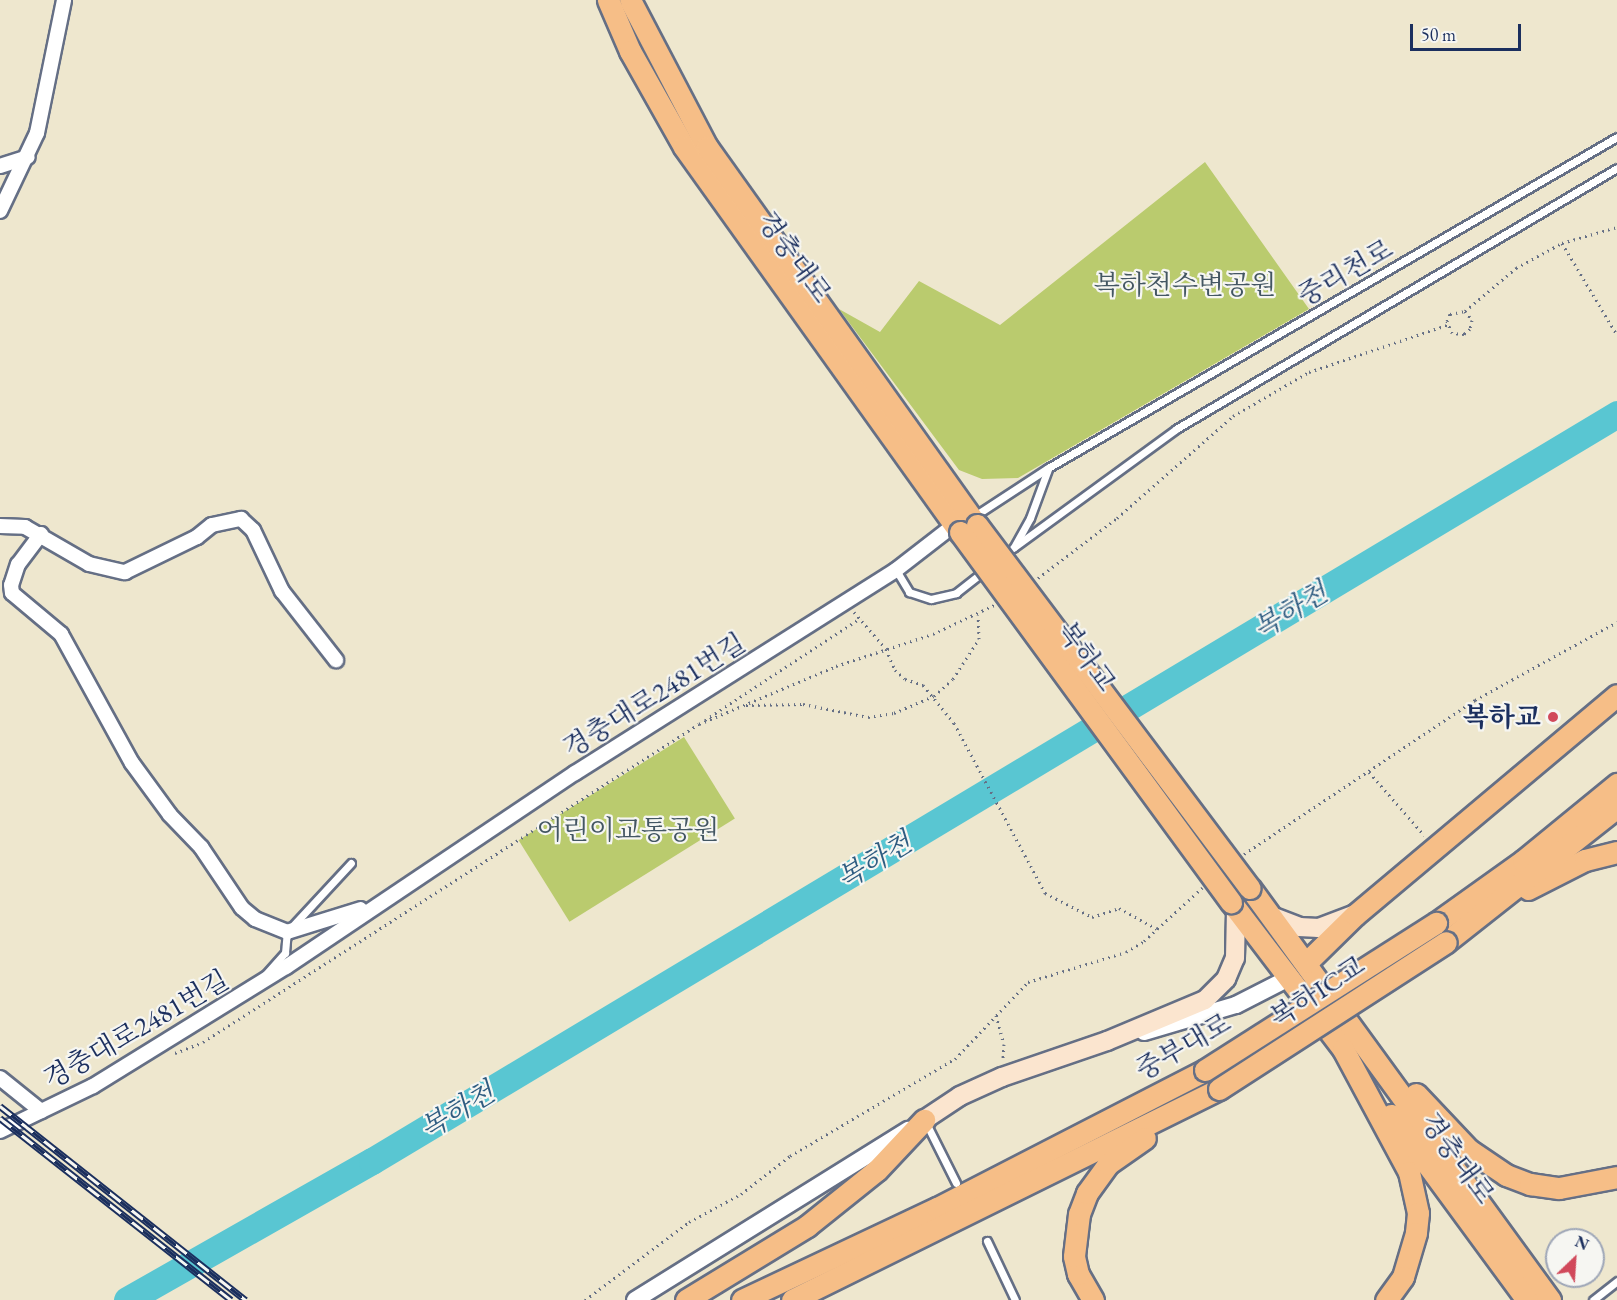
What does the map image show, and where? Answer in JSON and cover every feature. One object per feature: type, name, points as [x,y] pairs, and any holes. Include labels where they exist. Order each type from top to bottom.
[{"type":"main road","name":"경충대로","points":[[608,0],[630,51],[690,156],[966,525]]},
{"type":"main road","name":"경충대로","points":[[630,0],[707,147],[966,525]]},
{"type":"main road","name":"복하교","points":[[966,525],[1250,888],[1360,1036]]},
{"type":"main road","name":"복하교","points":[[966,525],[1233,905],[1343,1049]]},
{"type":"main road","points":[[1289,978],[1355,915],[1617,695]]},
{"type":"main road","name":"중부대로","points":[[1441,932],[1617,784]]},
{"type":"main road","name":"중부대로","points":[[742,1300],[937,1208],[1205,1070],[1441,932],[1491,909],[1617,807]]},
{"type":"main road","points":[[1491,909],[1586,860],[1617,852]]},
{"type":"main road","points":[[686,1300],[807,1226],[877,1170],[924,1120],[960,1096],[1002,1077],[1107,1041],[1206,1000],[1226,979],[1235,958],[1233,905]]},
{"type":"main road","points":[[1271,916],[1299,927],[1319,928],[1355,915]]},
{"type":"main road","name":"복하IC교","points":[[1219,1089],[1441,932]]},
{"type":"main road","points":[[1360,1036],[1485,1164],[1530,1184],[1559,1188],[1617,1177]]},
{"type":"main road","points":[[1360,1036],[1550,1300]]},
{"type":"main road","name":"경충대로","points":[[1343,1049],[1527,1300]]},
{"type":"main road","points":[[1343,1049],[1397,1149],[1415,1195],[1418,1213],[1411,1256],[1386,1300]]},
{"type":"main road","points":[[1093,1300],[1078,1274],[1074,1256],[1079,1214],[1087,1193],[1108,1164],[1219,1089]]},
{"type":"main road","name":"중부대로","points":[[792,1300],[1219,1089]]},
{"type":"street","points":[[0,210],[38,133],[64,0]]},
{"type":"street","points":[[0,166],[28,157]]},
{"type":"street","points":[[0,526],[25,526],[42,534],[88,564],[125,572],[197,537],[212,525],[241,519],[253,530],[282,591],[336,660]]},
{"type":"street","name":"경충대로2481번길","points":[[0,1131],[93,1086],[254,987],[378,903],[966,525]]},
{"type":"street","points":[[42,534],[18,564],[10,585],[12,593],[61,634],[132,763],[170,815],[201,848],[242,908],[255,919],[287,932]]},
{"type":"street","name":"경충대로2481번길","points":[[287,932],[378,903]]},
{"type":"street","points":[[1107,1041],[1203,1017],[1289,978]]},
{"type":"street","name":"경충대로2481번길","points":[[0,1078],[41,1111]]},
{"type":"street","points":[[635,1300],[924,1120]]},
{"type":"lane","name":"중리천로","points":[[966,525],[1048,468],[1617,137]]},
{"type":"lane","points":[[896,570],[909,592],[939,598],[956,593],[1013,548],[1176,429],[1617,168]]},
{"type":"lane","points":[[1013,548],[1030,518],[1048,468]]},
{"type":"lane","name":"경충대로2481번길","points":[[254,987],[285,953],[287,932],[351,863]]},
{"type":"lane","points":[[924,1120],[956,1183]]},
{"type":"lane","points":[[987,1241],[1015,1300]]},
{"type":"lane","points":[[1593,1300],[1617,1281]]},
{"type":"path","points":[[1447,326],[1450,314],[1465,311],[1516,268],[1562,243],[1617,227]]},
{"type":"path","points":[[1562,243],[1617,335]]},
{"type":"path","points":[[1447,326],[1456,334],[1468,332],[1472,320],[1465,311]]},
{"type":"path","points":[[1033,581],[1117,518],[1233,416],[1308,372],[1447,326]]},
{"type":"path","points":[[699,724],[886,649],[978,615],[997,604]]},
{"type":"path","points":[[742,706],[802,704],[868,717],[894,713],[934,696],[970,658],[979,639],[978,615]]},
{"type":"path","points":[[170,1056],[203,1042],[860,618],[886,649],[895,670],[934,696],[954,723],[1045,893],[1092,917],[1119,908],[1158,929]]},
{"type":"path","points":[[1238,859],[1474,700],[1617,622]]},
{"type":"path","points":[[1368,771],[1435,847]]},
{"type":"path","points":[[585,1300],[689,1222],[741,1194],[790,1156],[956,1059],[1028,982],[1126,952],[1158,929],[1211,881]]},
{"type":"path","points":[[996,1015],[1004,1044],[1002,1077]]},
{"type":"green space","name":"복하천수변공원","points":[[1205,162],[1309,309],[1018,478],[982,479],[959,470],[839,309],[880,332],[919,281],[1000,325]]},
{"type":"green space","name":"어린이교통공원","points":[[684,737],[735,818],[570,922],[519,840]]},
{"type":"waterway","name":"복하천","points":[[127,1300],[372,1161],[1617,414]]},
{"type":"railway","points":[[0,1106],[246,1300]]},
{"type":"railway","points":[[0,1118],[231,1300]]},
{"type":"place","name":"복하교","points":[[1553,717]]}]
